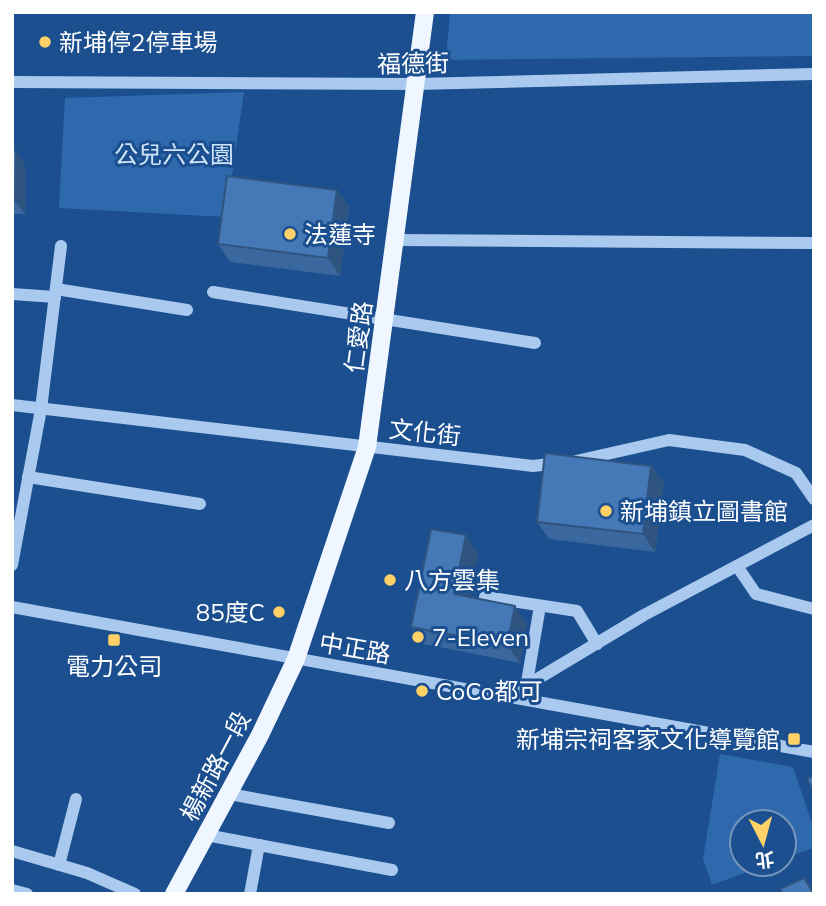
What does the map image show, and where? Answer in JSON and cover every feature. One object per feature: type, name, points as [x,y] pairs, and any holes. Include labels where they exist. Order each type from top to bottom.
[{"type":"main road","name":"仁愛路","points":[[296,659],[368,447],[425,12]]},
{"type":"main road","name":"楊新路一段","points":[[174,894],[229,794],[296,659]]},
{"type":"street","name":"福德街","points":[[12,82],[416,84],[814,74]]},
{"type":"street","points":[[396,240],[814,243]]},
{"type":"street","points":[[12,565],[19,491],[28,477],[41,409],[61,246]]},
{"type":"street","points":[[213,292],[535,343]]},
{"type":"street","points":[[12,294],[55,293],[187,310]]},
{"type":"street","name":"文化街","points":[[12,405],[261,432],[533,466],[591,459],[669,440],[744,450],[796,473],[814,499]]},
{"type":"street","points":[[28,477],[200,504]]},
{"type":"street","points":[[525,692],[597,644],[814,525]]},
{"type":"street","points":[[737,566],[756,594],[814,609]]},
{"type":"street","points":[[485,597],[577,611],[597,644]]},
{"type":"street","points":[[525,692],[540,606]]},
{"type":"street","name":"中正路","points":[[12,607],[509,696],[525,692]]},
{"type":"street","points":[[525,692],[814,752]]},
{"type":"street","points":[[229,794],[389,823]]},
{"type":"street","points":[[59,865],[76,799]]},
{"type":"street","points":[[206,835],[391,870]]},
{"type":"street","points":[[250,894],[259,845]]},
{"type":"street","points":[[12,851],[59,865],[135,894]]},
{"type":"street","points":[[12,890],[27,894]]},
{"type":"green space","points":[[450,12],[814,12],[814,56],[446,60]]},
{"type":"green space","name":"公兒六公園","points":[[244,92],[226,217],[59,208],[65,98]]},
{"type":"green space","points":[[720,754],[793,767],[814,829],[814,848],[798,853],[798,808],[728,808],[728,878],[731,878],[712,885],[703,859]]},
{"type":"building","points":[[12,151],[16,151],[15,201],[12,201]]},
{"type":"building","name":"法蓮寺","points":[[227,176],[337,190],[328,258],[218,244]]},
{"type":"building","name":"新埔鎮立圖書館","points":[[545,453],[651,466],[643,534],[537,522]]},
{"type":"building","points":[[431,529],[466,535],[454,594],[515,606],[507,645],[411,627]]},
{"type":"building","points":[[814,775],[814,792],[807,779]]},
{"type":"building","points":[[804,878],[814,894],[783,894],[780,889]]},
{"type":"place","name":"新埔停2停車場","points":[[45,42]]},
{"type":"place","name":"法蓮寺","points":[[290,234]]},
{"type":"place","name":"新埔鎮立圖書館","points":[[606,511]]},
{"type":"place","name":"八方雲集","points":[[390,580]]},
{"type":"place","name":"85度C","points":[[279,612]]},
{"type":"place","name":"7-Eleven","points":[[418,637]]},
{"type":"place","name":"電力公司","points":[[114,640]]},
{"type":"place","name":"CoCo都可","points":[[422,691]]},
{"type":"place","name":"新埔宗祠客家文化導覽館","points":[[794,739]]}]
